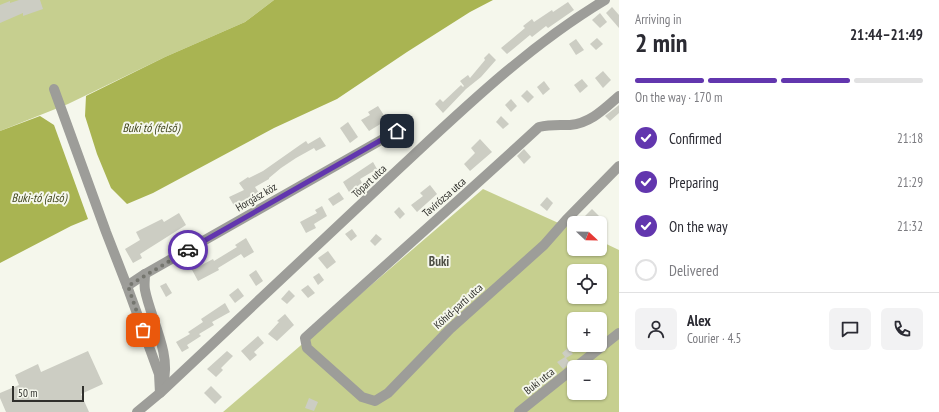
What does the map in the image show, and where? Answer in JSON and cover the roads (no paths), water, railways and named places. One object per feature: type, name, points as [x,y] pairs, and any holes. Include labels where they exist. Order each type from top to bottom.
[{"type":"street","name":"Tópart utca","points":[[137,412],[160,393],[444,127],[534,48],[604,0]]},
{"type":"street","points":[[54,89],[106,232],[128,286],[159,374],[160,393]]},
{"type":"street","name":"Tavirózsa utca","points":[[306,348],[305,338],[471,190],[539,127],[549,124],[572,125],[593,118],[619,96]]},
{"type":"street","name":"Horgász köz","points":[[128,286],[145,274],[397,131]]},
{"type":"street","name":"Kőhíd-parti utca","points":[[306,348],[362,397],[375,401],[388,394],[450,329],[544,245],[566,220],[619,166]]},
{"type":"street","points":[[145,274],[144,289],[160,338],[165,364],[165,378],[160,393]]},
{"type":"street","name":"Buki utca","points":[[585,360],[619,332]]},
{"type":"street","name":"Buki utca","points":[[519,412],[567,374]]},
{"type":"water","name":"Buki tó (felső)","points":[[274,0],[493,0],[470,12],[337,99],[274,128],[153,193],[127,204],[111,188],[97,154],[85,116],[86,96],[165,57],[245,22]]},
{"type":"water","name":"Buki-tó (alsó)","points":[[40,116],[54,125],[88,219],[71,226],[0,263],[0,131]]},
{"type":"district","name":"Buki","points":[[439,261]]}]
